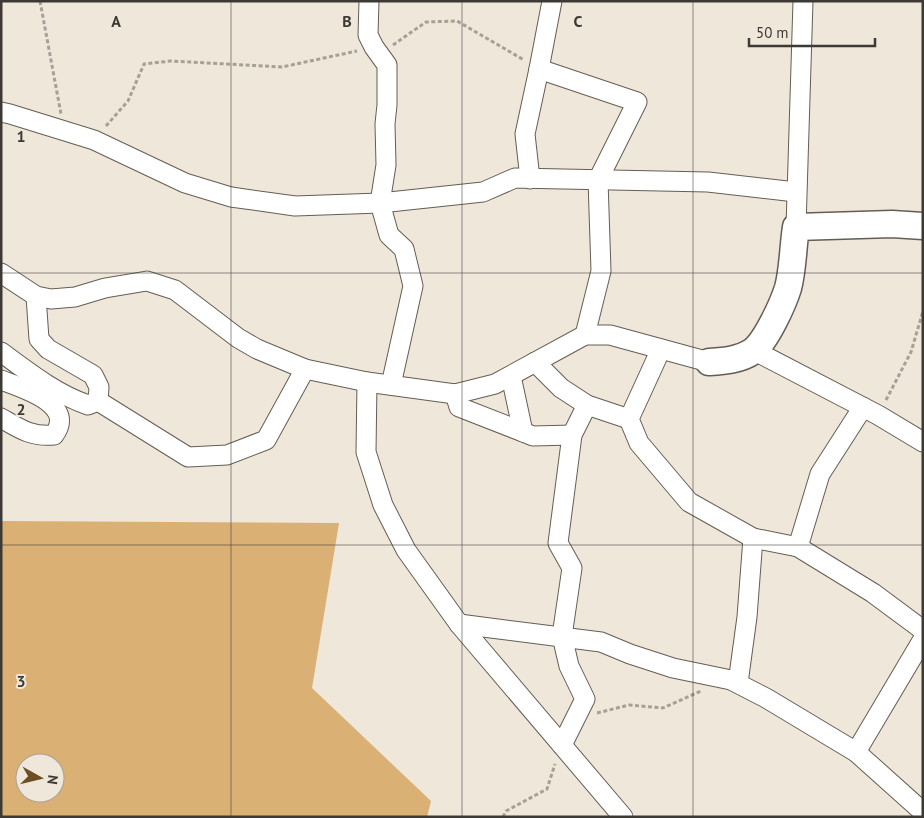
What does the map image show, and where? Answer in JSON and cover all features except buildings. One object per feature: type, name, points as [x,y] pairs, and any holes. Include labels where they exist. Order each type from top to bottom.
[{"type":"street","points":[[369,1],[368,35],[387,65],[386,165],[380,203],[389,235],[404,249],[413,286],[391,385]]},
{"type":"street","points":[[530,179],[525,134],[552,1]]},
{"type":"street","points":[[1,273],[36,296],[51,299],[75,297],[105,288],[147,281],[175,290],[208,317],[251,345],[305,368],[367,382],[455,394],[495,384],[585,335],[610,335],[709,362],[727,361],[753,350],[768,333],[788,288],[796,227],[802,1]]},
{"type":"street","points":[[539,69],[637,102],[598,180],[601,272],[585,335]]},
{"type":"street","points":[[1,112],[94,140],[185,183],[231,197],[295,206],[380,203],[484,192],[515,178],[708,182],[796,192]]},
{"type":"street","points":[[796,227],[892,224],[923,226]]},
{"type":"street","points":[[36,296],[39,339],[48,349],[93,375],[99,388],[98,401]]},
{"type":"street","points":[[661,349],[629,419],[639,443],[689,502],[753,538],[798,547],[873,592],[923,630]]},
{"type":"street","points":[[753,350],[871,411],[923,442]]},
{"type":"street","points":[[1,352],[26,371],[71,400],[88,405],[98,401]]},
{"type":"street","points":[[535,362],[561,388],[587,405],[629,419]]},
{"type":"street","points":[[98,401],[188,457],[227,455],[266,440],[305,368]]},
{"type":"street","points":[[511,376],[523,432]]},
{"type":"street","points":[[1,380],[40,395],[56,410],[60,419],[58,430],[54,435],[43,436],[27,433],[1,418]]},
{"type":"street","points":[[367,382],[366,452],[383,505],[406,550],[459,624],[623,817]]},
{"type":"street","points":[[455,394],[459,407],[533,436],[572,435]]},
{"type":"street","points":[[562,745],[584,699],[569,666],[562,636],[572,568],[558,543],[572,435],[587,405]]},
{"type":"street","points":[[798,547],[820,474],[871,411]]},
{"type":"street","points":[[730,681],[747,617],[753,538]]},
{"type":"street","points":[[459,624],[601,642],[673,668],[730,681],[766,698],[856,752],[923,812]]},
{"type":"street","points":[[856,752],[923,638]]},
{"type":"path","points":[[40,1],[64,130]]},
{"type":"path","points":[[94,140],[128,101],[144,64],[171,60],[282,67],[374,47],[395,45],[426,22],[457,21],[539,69]]},
{"type":"path","points":[[871,411],[911,352],[923,311]]},
{"type":"path","points":[[584,699],[597,713],[629,705],[663,708],[730,681]]},
{"type":"path","points":[[503,817],[506,811],[547,789],[562,745]]},
{"type":"shaded area","points":[[1,521],[339,523],[312,688],[431,801],[427,817],[1,817]]}]
